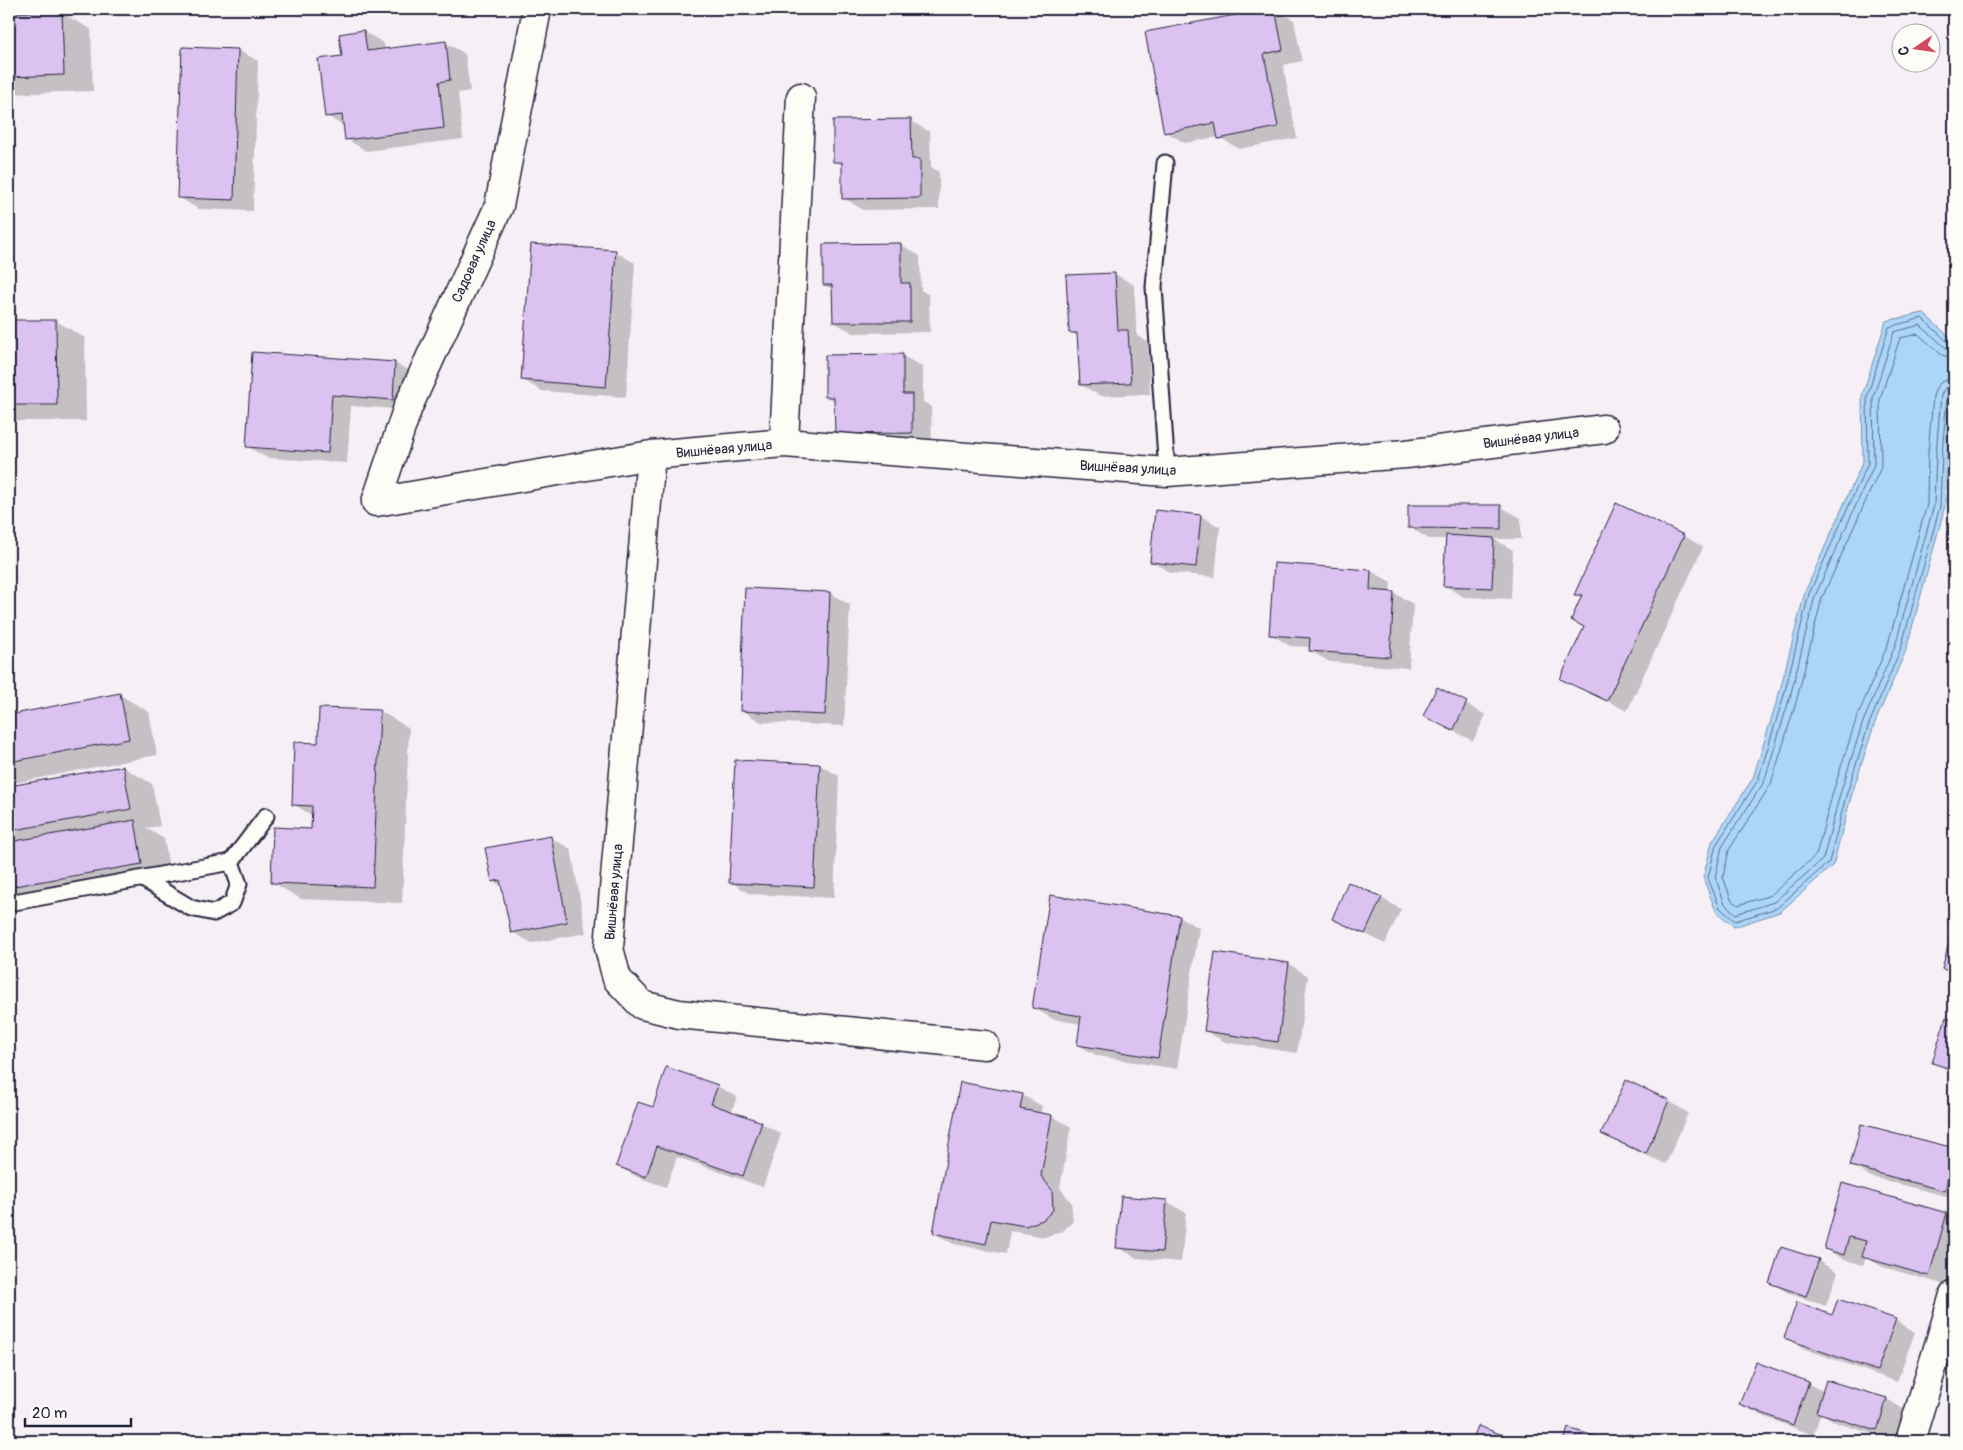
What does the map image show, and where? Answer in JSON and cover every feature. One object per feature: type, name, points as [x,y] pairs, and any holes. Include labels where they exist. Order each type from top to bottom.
[{"type":"street","name":"Садовая улица","points":[[376,502],[408,407],[499,206],[537,9]]},
{"type":"street","points":[[784,443],[801,96]]},
{"type":"street","name":"Вишнёвая улица","points":[[376,502],[651,455],[784,443],[1167,472],[1406,454],[1604,429]]},
{"type":"street","name":"Вишнёвая улица","points":[[651,455],[609,948],[617,980],[642,1005],[679,1014],[985,1045]]},
{"type":"street","points":[[1910,1441],[1954,1295]]},
{"type":"lane","points":[[1165,162],[1154,287],[1167,472]]},
{"type":"lane","points":[[9,903],[232,862],[266,816]]},
{"type":"lane","points":[[143,879],[191,908],[214,913],[232,903],[240,884],[232,862]]},
{"type":"water","points":[[1923,313],[1954,341],[1954,373],[1947,454],[1945,506],[1906,650],[1874,725],[1851,797],[1833,865],[1780,912],[1734,927],[1716,911],[1703,878],[1712,842],[1753,778],[1779,694],[1805,592],[1863,461],[1862,396],[1886,321]]},
{"type":"building","points":[[1275,9],[1283,50],[1264,54],[1278,127],[1218,139],[1215,123],[1164,133],[1145,32]]},
{"type":"building","points":[[62,11],[64,75],[9,77],[9,13]]},
{"type":"building","points":[[364,30],[367,51],[446,41],[450,80],[439,82],[444,128],[345,140],[342,115],[325,117],[318,59],[342,56],[339,34]]},
{"type":"building","points":[[182,47],[238,49],[234,200],[177,198]]},
{"type":"building","points":[[911,119],[912,159],[920,159],[920,198],[842,199],[842,162],[833,162],[833,120]]},
{"type":"building","points":[[901,243],[901,283],[910,283],[910,322],[833,322],[832,285],[823,285],[823,244]]},
{"type":"building","points":[[531,244],[616,250],[606,387],[521,380]]},
{"type":"building","points":[[1115,273],[1118,330],[1128,330],[1131,383],[1080,385],[1077,333],[1069,333],[1066,275]]},
{"type":"building","points":[[9,320],[56,320],[57,405],[9,405]]},
{"type":"building","points":[[252,352],[395,362],[393,400],[332,395],[328,453],[246,447]]},
{"type":"building","points":[[903,354],[903,394],[912,394],[912,433],[835,434],[834,397],[825,397],[825,355]]},
{"type":"building","points":[[1616,503],[1684,535],[1607,701],[1560,679],[1584,627],[1571,620],[1582,595],[1574,595]]},
{"type":"building","points":[[1408,505],[1501,505],[1501,529],[1408,528]]},
{"type":"building","points":[[1155,510],[1201,515],[1196,567],[1150,562]]},
{"type":"building","points":[[1446,535],[1494,538],[1492,588],[1443,586]]},
{"type":"building","points":[[1274,563],[1371,570],[1370,590],[1394,592],[1390,657],[1309,651],[1310,638],[1269,635]]},
{"type":"building","points":[[745,588],[830,592],[825,715],[740,711]]},
{"type":"building","points":[[1437,687],[1467,702],[1453,731],[1423,716]]},
{"type":"building","points":[[120,693],[129,739],[9,762],[9,715]]},
{"type":"building","points":[[319,708],[380,710],[373,887],[271,883],[273,827],[311,829],[312,806],[292,805],[294,742],[318,743]]},
{"type":"building","points":[[735,760],[820,764],[814,887],[729,883]]},
{"type":"building","points":[[123,766],[131,809],[9,831],[9,786]]},
{"type":"building","points":[[135,820],[142,864],[9,887],[9,842]]},
{"type":"building","points":[[551,836],[567,922],[511,933],[500,880],[492,882],[485,848]]},
{"type":"building","points":[[1348,882],[1382,897],[1365,934],[1332,919]]},
{"type":"building","points":[[1050,895],[1180,916],[1158,1058],[1077,1045],[1081,1016],[1032,1008]]},
{"type":"building","points":[[1954,923],[1954,972],[1942,969]]},
{"type":"building","points":[[1215,952],[1289,963],[1278,1042],[1204,1031]]},
{"type":"building","points":[[1946,1017],[1954,1020],[1954,1070],[1932,1063]]},
{"type":"building","points":[[666,1067],[718,1085],[711,1104],[762,1122],[743,1176],[657,1146],[646,1177],[616,1166],[638,1102],[653,1107]]},
{"type":"building","points":[[1626,1080],[1669,1100],[1646,1154],[1601,1134]]},
{"type":"building","points":[[960,1082],[1023,1094],[1020,1109],[1052,1115],[1041,1176],[1052,1190],[1053,1210],[1043,1220],[1025,1226],[991,1220],[986,1244],[933,1233]]},
{"type":"building","points":[[1861,1124],[1954,1148],[1945,1191],[1850,1166]]},
{"type":"building","points":[[1842,1183],[1947,1213],[1929,1276],[1862,1257],[1866,1241],[1849,1237],[1844,1255],[1824,1249]]},
{"type":"building","points":[[1121,1196],[1167,1200],[1162,1252],[1116,1248]]},
{"type":"building","points":[[1781,1247],[1819,1259],[1806,1296],[1769,1283]]},
{"type":"building","points":[[1838,1299],[1896,1319],[1877,1371],[1784,1338],[1797,1302],[1832,1315]]},
{"type":"building","points":[[1756,1362],[1809,1382],[1793,1425],[1739,1404]]},
{"type":"building","points":[[1826,1380],[1887,1398],[1877,1431],[1816,1412]]},
{"type":"building","points":[[1478,1426],[1520,1441],[1472,1441]]},
{"type":"building","points":[[1568,1428],[1611,1441],[1564,1441]]},
{"type":"building","points":[[1628,1434],[1650,1441],[1625,1441]]}]
